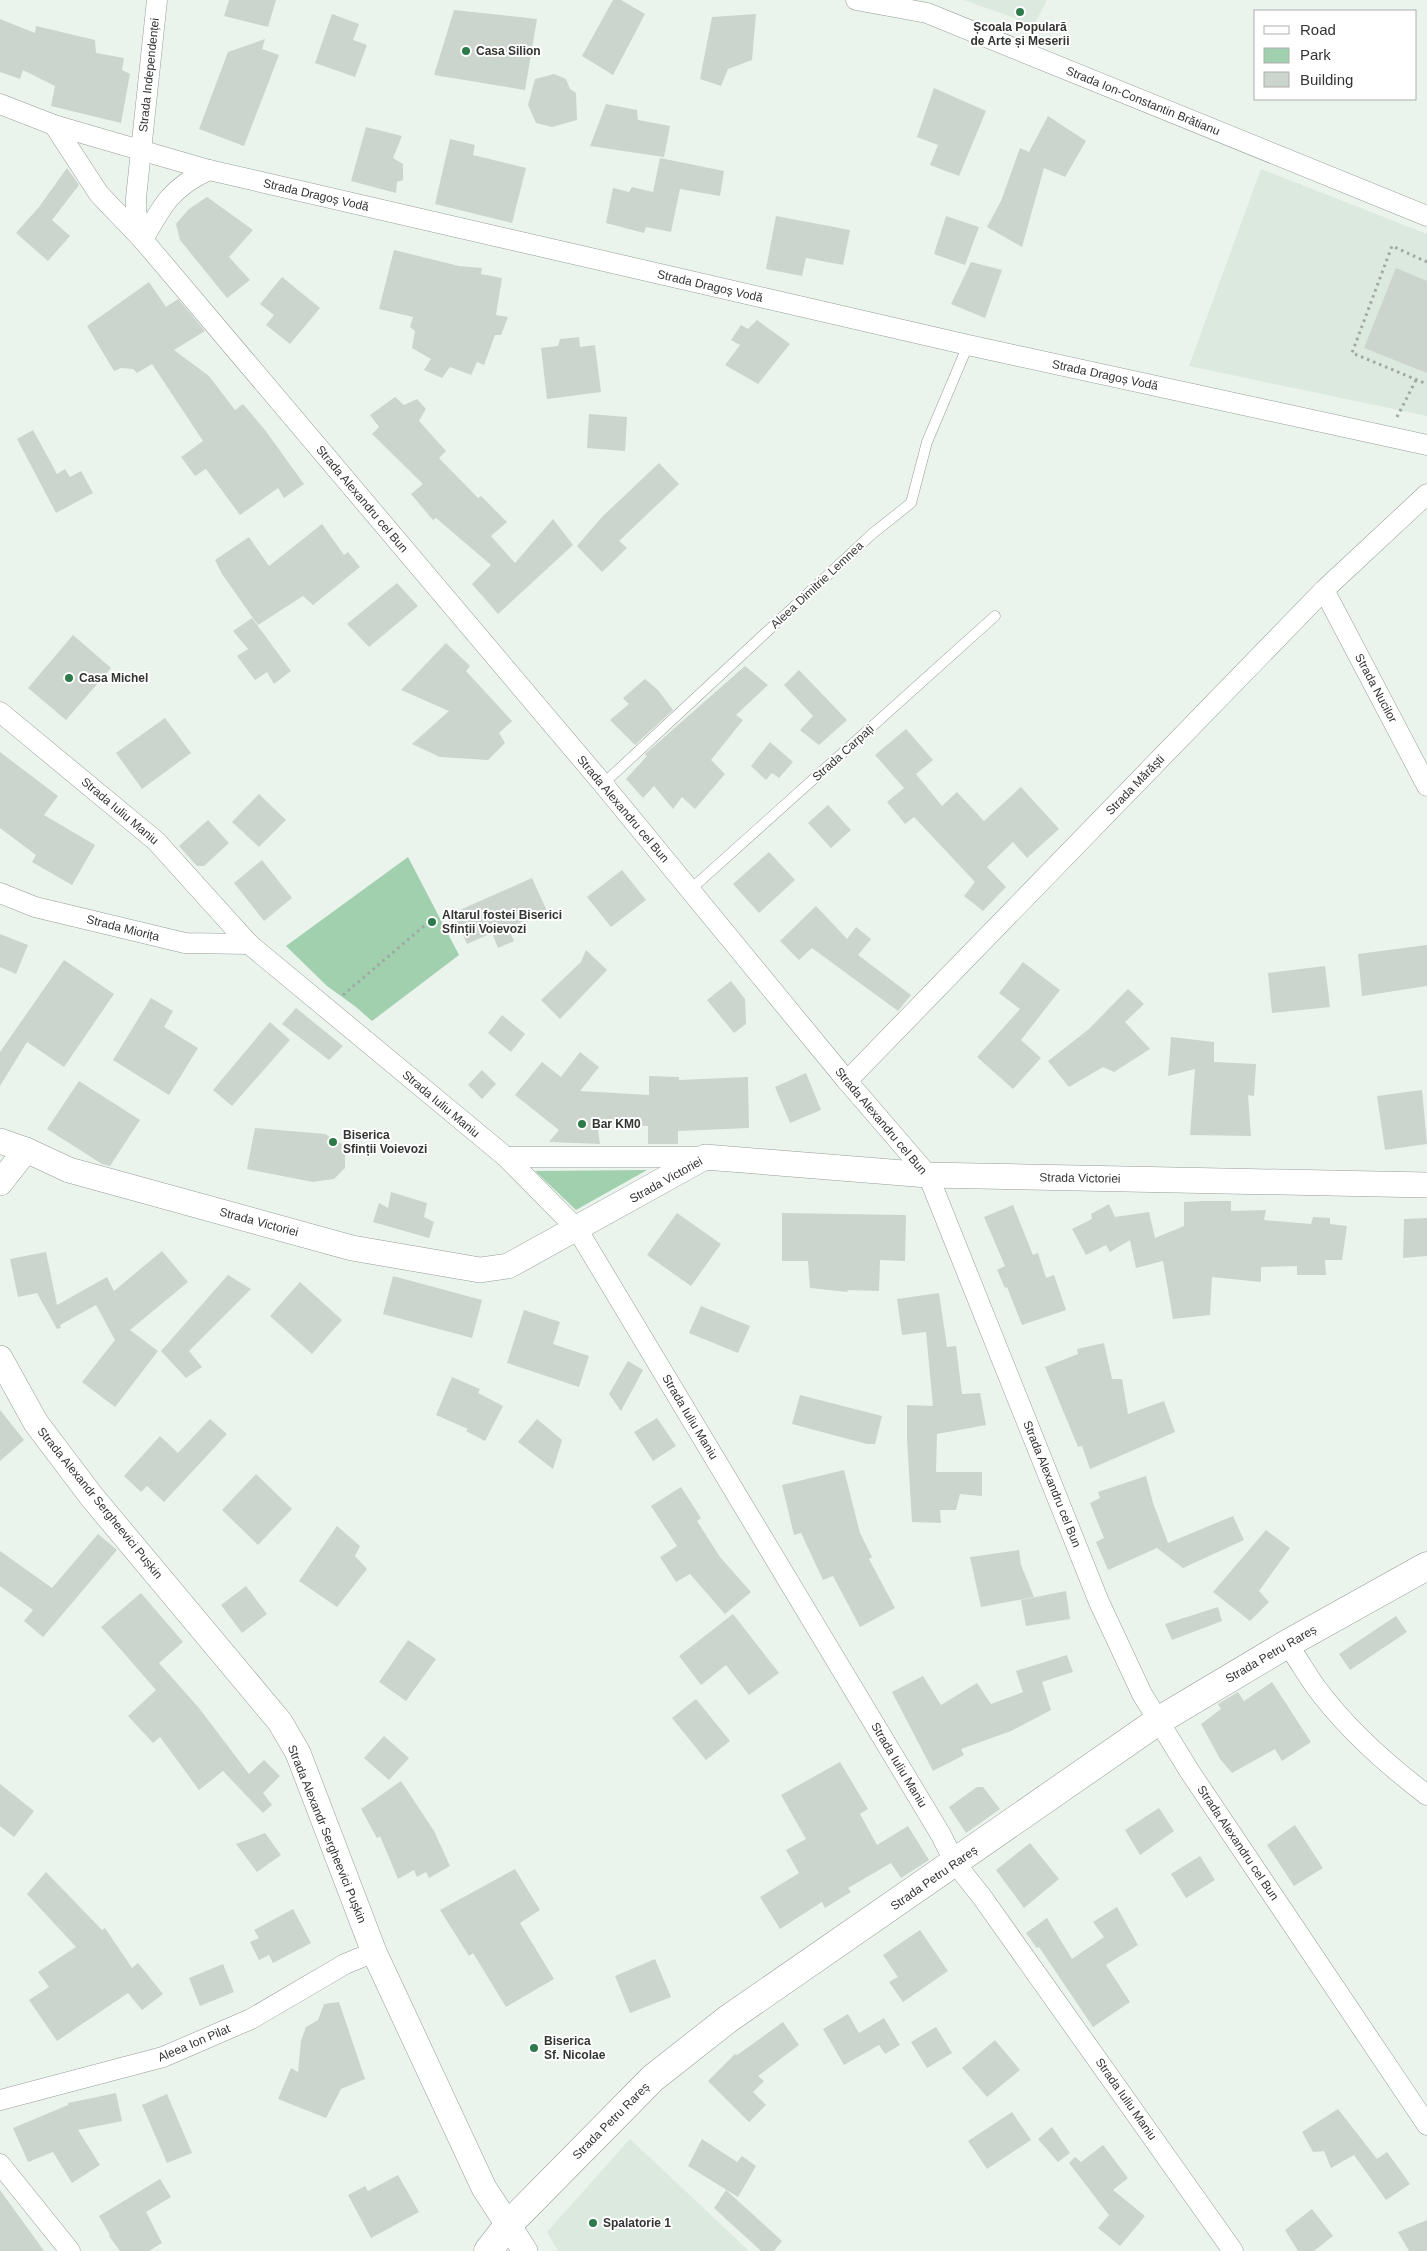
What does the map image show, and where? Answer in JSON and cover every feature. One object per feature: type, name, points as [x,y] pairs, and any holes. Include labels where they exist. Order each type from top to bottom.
[{"type":"main road","name":"Strada Petru Rareș","points":[[488,2251],[509,2224],[653,2078],[690,2048],[1158,1721],[1288,1644],[1427,1566]]},
{"type":"street","name":"Strada Independenței","points":[[142,150],[157,0]]},
{"type":"street","name":"Strada Ion-Constantin Brătianu","points":[[856,0],[927,14],[1427,216]]},
{"type":"street","points":[[910,0],[927,14]]},
{"type":"street","name":"Strada Dragoș Vodă","points":[[0,104],[54,125],[210,170],[968,345],[1427,445]]},
{"type":"street","name":"Strada Alexandru cel Bun","points":[[54,125],[99,194],[143,240],[603,784],[928,1175],[1099,1602],[1142,1694],[1158,1721],[1427,2124]]},
{"type":"street","name":"Strada Alexandru cel Bun","points":[[142,150],[136,212],[143,240]]},
{"type":"street","points":[[143,240],[162,206],[183,184],[210,170]]},
{"type":"street","name":"Strada Mărăști","points":[[848,1081],[1324,590],[1427,494]]},
{"type":"street","name":"Strada Nucilor","points":[[1324,590],[1427,786]]},
{"type":"street","name":"Strada Iuliu Maniu","points":[[0,712],[156,840],[249,944],[506,1157],[577,1229],[941,1835],[955,1863],[994,1913],[1233,2251]]},
{"type":"street","name":"Strada Miorița","points":[[0,893],[35,907],[185,943],[249,944]]},
{"type":"street","name":"Strada Victoriei","points":[[0,1141],[26,1150],[69,1170],[342,1245],[480,1270],[508,1266],[705,1158],[928,1175],[1427,1185]]},
{"type":"street","points":[[0,1182],[26,1150]]},
{"type":"street","points":[[506,1157],[705,1158]]},
{"type":"street","name":"Strada Alexandr Sergheevici Pușkin","points":[[0,1358],[36,1423],[92,1497],[280,1722],[298,1753],[374,1952],[484,2188],[525,2251]]},
{"type":"street","points":[[1288,1644],[1315,1686],[1344,1720],[1394,1770],[1427,1795]]},
{"type":"street","name":"Aleea Ion Pilat","points":[[0,2100],[163,2057],[251,2019],[345,1964],[374,1952]]},
{"type":"street","points":[[0,2164],[70,2251]]},
{"type":"lane","name":"Aleea Dimitrie Lemnea","points":[[603,784],[872,534],[911,503],[927,442],[968,345]]},
{"type":"lane","name":"Strada Carpați","points":[[690,890],[995,616]]},
{"type":"path","points":[[1427,262],[1392,246],[1352,353],[1427,384]]},
{"type":"path","points":[[1387,436],[1416,380]]},
{"type":"path","points":[[327,1008],[424,926]]},
{"type":"shaded area","name":"Școala Populară de Arte și Meserii","points":[[964,0],[1047,0],[1034,25]]},
{"type":"shaded area","points":[[1261,169],[1427,234],[1427,416],[1189,366]]},
{"type":"shaded area","points":[[630,2139],[749,2251],[558,2251],[547,2232]]},
{"type":"green space","points":[[408,857],[459,955],[372,1021],[327,986],[286,946]]},
{"type":"green space","points":[[647,1170],[576,1210],[535,1171]]},
{"type":"building","points":[[229,0],[276,0],[268,27],[224,16]]},
{"type":"building","points":[[613,0],[621,0],[645,14],[613,75],[582,56]]},
{"type":"building","name":"Casa Silion","points":[[454,10],[537,19],[525,90],[434,75]]},
{"type":"building","points":[[332,14],[359,24],[353,40],[367,45],[355,77],[315,63]]},
{"type":"building","points":[[756,14],[752,60],[728,69],[721,86],[700,79],[712,17]]},
{"type":"building","points":[[0,19],[35,33],[36,26],[95,40],[96,53],[124,58],[122,70],[130,74],[121,123],[51,106],[55,86],[23,70],[20,79],[0,72]]},
{"type":"building","points":[[265,39],[262,49],[279,55],[244,146],[199,129],[228,52]]},
{"type":"building","points":[[554,74],[566,79],[570,89],[576,93],[577,120],[552,127],[536,123],[528,105],[535,79]]},
{"type":"building","points":[[934,88],[986,111],[959,176],[930,165],[938,145],[917,137]]},
{"type":"building","points":[[606,104],[637,110],[638,120],[670,126],[664,157],[590,146]]},
{"type":"building","points":[[1048,116],[1086,141],[1065,177],[1044,168],[1022,247],[987,227],[1001,201],[1020,148],[1029,152]]},
{"type":"building","points":[[366,127],[402,136],[393,158],[403,164],[403,180],[397,182],[396,193],[351,181]]},
{"type":"building","points":[[450,139],[475,145],[473,155],[526,168],[512,223],[435,204]]},
{"type":"building","points":[[660,158],[724,171],[720,196],[680,189],[671,232],[646,227],[644,233],[606,223],[613,188],[629,192],[632,187],[653,192]]},
{"type":"building","points":[[67,168],[79,185],[52,220],[70,236],[48,261],[16,233],[39,207]]},
{"type":"building","points":[[207,197],[253,230],[229,257],[250,280],[227,298],[180,240],[176,224],[189,209]]},
{"type":"building","points":[[776,216],[850,230],[843,265],[806,258],[802,276],[766,269]]},
{"type":"building","points":[[946,216],[979,227],[965,265],[934,254]]},
{"type":"building","points":[[394,250],[459,266],[482,268],[481,274],[502,278],[496,315],[508,317],[501,335],[495,335],[484,365],[477,362],[471,375],[450,367],[442,378],[424,370],[431,359],[412,348],[415,331],[410,327],[413,317],[379,309]]},
{"type":"building","points":[[971,262],[1002,270],[985,318],[951,304]]},
{"type":"building","points":[[1396,268],[1427,281],[1427,373],[1364,348]]},
{"type":"building","points":[[282,277],[320,308],[290,344],[266,325],[274,315],[260,304]]},
{"type":"building","points":[[149,282],[166,307],[178,299],[205,331],[174,350],[209,376],[235,410],[243,404],[265,430],[304,484],[284,498],[278,488],[240,515],[206,469],[195,476],[181,457],[203,441],[152,364],[137,373],[133,369],[121,368],[114,371],[87,326]]},
{"type":"building","points":[[757,320],[790,344],[758,384],[725,365],[740,345],[731,340],[741,325],[748,329]]},
{"type":"building","points":[[579,337],[580,347],[595,345],[601,392],[547,399],[541,348],[558,346],[560,339]]},
{"type":"building","points":[[395,397],[404,405],[417,399],[426,409],[419,421],[446,451],[439,458],[478,498],[481,496],[507,522],[491,536],[515,563],[553,519],[573,545],[498,614],[472,584],[491,565],[436,518],[433,520],[411,494],[423,484],[372,434],[379,427],[370,415]]},
{"type":"building","points":[[589,414],[627,417],[625,451],[587,448]]},
{"type":"building","points":[[33,430],[57,474],[65,469],[70,477],[81,471],[93,493],[56,513],[17,439]]},
{"type":"building","points":[[659,463],[679,484],[619,541],[627,548],[602,572],[577,546],[602,517]]},
{"type":"building","points":[[322,524],[344,555],[348,552],[360,567],[313,605],[303,596],[258,625],[222,574],[215,560],[249,537],[269,566]]},
{"type":"building","points":[[397,583],[418,606],[369,647],[347,624]]},
{"type":"building","points":[[252,618],[291,671],[274,684],[267,672],[255,680],[237,656],[248,649],[233,631]]},
{"type":"building","name":"Casa Michel","points":[[73,635],[111,668],[66,720],[28,688]]},
{"type":"building","points":[[446,643],[470,666],[466,671],[512,721],[499,733],[505,743],[488,760],[440,757],[412,744],[449,711],[401,690]]},
{"type":"building","points":[[745,666],[768,685],[736,715],[743,720],[711,760],[725,774],[695,809],[682,797],[673,809],[654,786],[643,798],[626,779],[647,756],[645,754]]},
{"type":"building","points":[[799,670],[847,720],[819,745],[800,730],[813,716],[784,685]]},
{"type":"building","points":[[645,679],[658,690],[673,710],[635,745],[610,720],[629,704],[623,698]]},
{"type":"building","points":[[165,718],[191,753],[142,789],[116,753]]},
{"type":"building","points":[[906,729],[933,760],[916,774],[942,806],[957,792],[984,821],[1021,787],[1059,829],[1027,858],[1013,842],[987,867],[1006,887],[983,911],[964,896],[975,882],[914,817],[905,824],[887,802],[904,788],[875,755]]},
{"type":"building","points":[[770,742],[793,762],[779,778],[772,773],[766,780],[751,766]]},
{"type":"building","points":[[0,752],[58,796],[44,815],[95,845],[72,885],[32,862],[36,855],[0,828]]},
{"type":"building","points":[[259,794],[286,820],[259,847],[232,822]]},
{"type":"building","points":[[828,805],[851,830],[831,848],[808,823]]},
{"type":"building","points":[[208,820],[229,843],[204,866],[197,866],[179,846]]},
{"type":"building","points":[[769,852],[795,880],[759,913],[733,884]]},
{"type":"building","points":[[262,860],[292,898],[264,921],[234,883]]},
{"type":"building","points":[[622,870],[646,900],[611,927],[587,897]]},
{"type":"building","points":[[532,878],[547,911],[508,928],[514,941],[498,948],[492,933],[467,944],[453,913]]},
{"type":"building","points":[[816,906],[847,939],[856,927],[871,939],[858,955],[911,995],[898,1011],[812,948],[799,960],[780,941]]},
{"type":"building","points":[[0,934],[28,945],[16,974],[0,967]]},
{"type":"building","points":[[1427,945],[1427,986],[1362,996],[1358,954]]},
{"type":"building","points":[[586,950],[607,970],[560,1019],[541,1000],[581,962]]},
{"type":"building","points":[[64,960],[114,994],[64,1067],[27,1042],[0,1086],[0,1052]]},
{"type":"building","points":[[1023,962],[1060,990],[1021,1040],[1041,1058],[1013,1089],[977,1057],[1020,1009],[999,993]]},
{"type":"building","points":[[1325,966],[1330,1007],[1272,1013],[1268,973]]},
{"type":"building","points":[[731,981],[745,999],[746,1024],[734,1033],[707,1000]]},
{"type":"building","points":[[1128,989],[1144,1004],[1125,1022],[1150,1049],[1114,1072],[1103,1067],[1069,1087],[1048,1061],[1089,1029]]},
{"type":"building","points":[[151,998],[173,1011],[164,1027],[198,1048],[169,1095],[113,1060]]},
{"type":"building","points":[[296,1008],[343,1046],[329,1060],[282,1024]]},
{"type":"building","points":[[502,1015],[525,1034],[511,1052],[488,1033]]},
{"type":"building","points":[[270,1022],[290,1040],[232,1106],[213,1090]]},
{"type":"building","points":[[1171,1037],[1214,1042],[1214,1062],[1256,1064],[1254,1096],[1248,1095],[1251,1136],[1190,1135],[1195,1069],[1168,1076]]},
{"type":"building","points":[[580,1052],[599,1067],[580,1091],[649,1095],[649,1076],[679,1077],[679,1080],[748,1077],[749,1128],[678,1131],[678,1144],[648,1144],[648,1126],[597,1123],[600,1144],[549,1142],[559,1130],[515,1095],[542,1062],[561,1077]]},
{"type":"building","points":[[482,1070],[496,1084],[482,1099],[468,1085]]},
{"type":"building","points":[[806,1073],[821,1110],[790,1123],[775,1087]]},
{"type":"building","points":[[79,1081],[140,1120],[110,1166],[102,1164],[47,1129]]},
{"type":"building","points":[[1422,1090],[1427,1144],[1385,1150],[1377,1096]]},
{"type":"building","points":[[255,1128],[325,1134],[345,1146],[345,1168],[334,1179],[313,1182],[247,1169]]},
{"type":"building","points":[[391,1192],[427,1203],[424,1217],[434,1222],[429,1238],[373,1222],[379,1203],[388,1208]]},
{"type":"building","points":[[1231,1201],[1231,1211],[1266,1210],[1264,1220],[1311,1224],[1313,1217],[1330,1218],[1330,1224],[1347,1226],[1342,1260],[1325,1260],[1326,1275],[1297,1275],[1297,1266],[1261,1267],[1261,1282],[1212,1277],[1210,1315],[1173,1319],[1163,1261],[1136,1268],[1130,1240],[1110,1252],[1106,1245],[1086,1255],[1072,1229],[1092,1219],[1091,1214],[1109,1204],[1115,1217],[1149,1212],[1155,1238],[1184,1226],[1184,1202]]},
{"type":"building","points":[[1013,1205],[1033,1255],[1038,1253],[1046,1278],[1054,1275],[1066,1310],[1022,1325],[1007,1287],[1005,1288],[997,1270],[1005,1266],[984,1217]]},
{"type":"building","points":[[677,1213],[721,1244],[691,1286],[647,1255]]},
{"type":"building","points":[[782,1213],[906,1215],[905,1261],[880,1260],[879,1291],[847,1290],[848,1292],[810,1288],[808,1261],[782,1261]]},
{"type":"building","points":[[1427,1218],[1427,1256],[1403,1258],[1404,1219]]},
{"type":"building","points":[[162,1251],[188,1282],[130,1330],[158,1351],[115,1407],[82,1382],[115,1340],[96,1305],[60,1325],[61,1328],[57,1329],[37,1293],[18,1297],[10,1259],[46,1252],[57,1305],[107,1277],[114,1291]]},
{"type":"building","points":[[228,1275],[251,1289],[189,1351],[202,1367],[186,1378],[161,1351]]},
{"type":"building","points":[[393,1276],[482,1300],[472,1338],[383,1314]]},
{"type":"building","points":[[300,1282],[342,1320],[312,1354],[270,1316]]},
{"type":"building","points":[[939,1293],[947,1347],[956,1346],[962,1394],[980,1393],[986,1425],[937,1434],[936,1472],[982,1472],[982,1496],[960,1494],[956,1510],[940,1510],[941,1523],[912,1522],[907,1405],[933,1406],[926,1332],[902,1335],[897,1299]]},
{"type":"building","points":[[701,1306],[750,1326],[738,1353],[689,1333]]},
{"type":"building","points":[[524,1310],[560,1322],[553,1344],[589,1356],[579,1387],[507,1363]]},
{"type":"building","points":[[1104,1343],[1112,1379],[1122,1379],[1128,1414],[1164,1401],[1175,1432],[1090,1469],[1082,1446],[1078,1447],[1045,1367],[1078,1354],[1077,1349]]},
{"type":"building","points":[[628,1361],[643,1370],[621,1411],[609,1394]]},
{"type":"building","points":[[452,1377],[480,1389],[478,1393],[503,1406],[485,1441],[466,1431],[468,1429],[436,1415]]},
{"type":"building","points":[[800,1395],[882,1416],[875,1444],[867,1444],[792,1424]]},
{"type":"building","points":[[0,1410],[24,1440],[0,1461]]},
{"type":"building","points":[[657,1418],[676,1446],[653,1461],[634,1432]]},
{"type":"building","points":[[210,1419],[227,1434],[164,1502],[147,1486],[141,1492],[124,1476],[160,1436],[178,1453]]},
{"type":"building","points":[[537,1419],[562,1440],[553,1469],[518,1442]]},
{"type":"building","points":[[844,1470],[860,1533],[872,1557],[869,1559],[895,1608],[860,1627],[833,1576],[823,1580],[801,1533],[794,1535],[782,1485]]},
{"type":"building","points":[[256,1474],[292,1509],[258,1545],[222,1510]]},
{"type":"building","points":[[1146,1476],[1153,1503],[1168,1543],[1233,1516],[1244,1540],[1183,1568],[1157,1548],[1108,1570],[1096,1542],[1104,1538],[1090,1503],[1100,1498],[1098,1492]]},
{"type":"building","points":[[681,1487],[701,1518],[697,1521],[720,1557],[751,1592],[725,1614],[690,1574],[676,1582],[660,1557],[677,1546],[651,1506]]},
{"type":"building","points":[[337,1526],[360,1546],[355,1556],[367,1569],[337,1607],[299,1581]]},
{"type":"building","points":[[1266,1530],[1290,1548],[1259,1591],[1269,1602],[1250,1621],[1213,1592]]},
{"type":"building","points":[[98,1534],[117,1550],[43,1637],[24,1621],[33,1610],[0,1586],[0,1551],[52,1588]]},
{"type":"building","points":[[1019,1550],[1021,1565],[1034,1597],[981,1607],[970,1557]]},
{"type":"building","points":[[246,1586],[267,1614],[242,1633],[221,1605]]},
{"type":"building","points":[[1066,1591],[1070,1619],[1026,1626],[1021,1600]]},
{"type":"building","points":[[141,1593],[183,1642],[159,1663],[199,1708],[249,1774],[264,1760],[280,1776],[263,1793],[272,1805],[263,1813],[223,1771],[199,1790],[160,1737],[153,1743],[128,1716],[156,1690],[101,1627]]},
{"type":"building","points":[[1218,1607],[1222,1621],[1172,1640],[1165,1624]]},
{"type":"building","points":[[733,1614],[779,1673],[749,1695],[726,1665],[701,1685],[679,1656]]},
{"type":"building","points":[[1396,1616],[1407,1632],[1350,1670],[1339,1654]]},
{"type":"building","points":[[408,1640],[436,1659],[406,1701],[379,1682]]},
{"type":"building","points":[[1067,1655],[1073,1672],[1042,1682],[1051,1710],[1011,1731],[961,1749],[964,1755],[933,1771],[892,1692],[923,1676],[941,1705],[977,1683],[991,1704],[1023,1692],[1016,1671]]},
{"type":"building","points":[[1272,1682],[1311,1742],[1282,1761],[1275,1749],[1232,1773],[1220,1759],[1201,1724],[1221,1709],[1218,1704],[1238,1692],[1244,1701]]},
{"type":"building","points":[[696,1699],[730,1741],[706,1760],[672,1718]]},
{"type":"building","points":[[384,1736],[409,1758],[389,1780],[364,1758]]},
{"type":"building","points":[[840,1762],[868,1809],[860,1814],[877,1845],[908,1826],[929,1860],[901,1878],[891,1863],[848,1888],[851,1892],[825,1908],[822,1902],[780,1929],[760,1897],[799,1873],[786,1850],[806,1839],[781,1795]]},
{"type":"building","points":[[401,1781],[434,1831],[450,1866],[429,1878],[426,1872],[417,1877],[414,1870],[398,1879],[380,1836],[377,1838],[361,1809]]},
{"type":"building","points":[[0,1784],[34,1811],[14,1837],[0,1826]]},
{"type":"building","points":[[977,1787],[983,1787],[1000,1809],[966,1833],[949,1807]]},
{"type":"building","points":[[1159,1808],[1174,1831],[1140,1855],[1125,1830]]},
{"type":"building","points":[[1295,1825],[1323,1868],[1294,1886],[1267,1845]]},
{"type":"building","points":[[265,1833],[281,1855],[257,1872],[236,1844]]},
{"type":"building","points":[[1030,1843],[1059,1879],[1024,1908],[996,1870]]},
{"type":"building","points":[[1200,1856],[1215,1880],[1186,1898],[1171,1874]]},
{"type":"building","points":[[515,1869],[540,1910],[520,1923],[554,1979],[506,2007],[473,1953],[469,1956],[440,1910]]},
{"type":"building","points":[[46,1872],[102,1930],[105,1928],[132,1968],[138,1963],[163,1994],[142,2010],[128,1993],[57,2041],[29,2000],[49,1987],[38,1972],[76,1947],[27,1894]]},
{"type":"building","points":[[1117,1907],[1138,1945],[1106,1965],[1130,2002],[1093,2027],[1039,1947],[1037,1948],[1026,1933],[1047,1918],[1072,1959],[1104,1937],[1093,1922]]},
{"type":"building","points":[[293,1909],[311,1943],[273,1963],[269,1955],[259,1960],[250,1942],[259,1938],[254,1930]]},
{"type":"building","points":[[920,1930],[948,1971],[903,2002],[889,1982],[898,1977],[883,1955]]},
{"type":"building","points":[[655,1959],[671,1997],[630,2013],[615,1976]]},
{"type":"building","points":[[223,1964],[234,1992],[200,2006],[189,1978]]},
{"type":"building","points":[[339,2002],[365,2079],[341,2089],[326,2118],[278,2099],[291,2068],[298,2072],[301,2041],[306,2027],[318,2020],[324,2004]]},
{"type":"building","points":[[848,2014],[859,2033],[884,2018],[900,2045],[885,2054],[879,2045],[844,2065],[823,2029]]},
{"type":"building","points":[[783,2022],[799,2045],[758,2076],[764,2081],[753,2092],[766,2105],[749,2122],[708,2081],[735,2054],[737,2055]]},
{"type":"building","points":[[936,2027],[952,2053],[927,2068],[911,2042]]},
{"type":"building","points":[[995,2040],[1020,2070],[987,2097],[962,2068]]},
{"type":"building","points":[[116,2093],[122,2121],[78,2130],[100,2165],[72,2183],[53,2152],[28,2162],[13,2128],[68,2105],[68,2103]]},
{"type":"building","points":[[167,2094],[192,2153],[167,2163],[142,2105]]},
{"type":"building","points":[[1338,2109],[1377,2159],[1387,2152],[1410,2184],[1386,2200],[1354,2155],[1331,2168],[1324,2151],[1313,2152],[1302,2132]]},
{"type":"building","points":[[1012,2112],[1031,2140],[987,2169],[968,2141]]},
{"type":"building","points":[[1052,2127],[1070,2153],[1058,2162],[1038,2139]]},
{"type":"building","points":[[702,2139],[737,2162],[742,2156],[756,2166],[738,2197],[688,2166]]},
{"type":"building","points":[[1103,2145],[1128,2178],[1113,2190],[1145,2216],[1120,2246],[1098,2228],[1109,2215],[1069,2163],[1075,2157],[1081,2162]]},
{"type":"building","points":[[398,2175],[419,2212],[371,2238],[348,2195],[365,2186],[368,2191]]},
{"type":"building","points":[[160,2179],[171,2197],[146,2212],[162,2243],[149,2251],[120,2251],[109,2236],[99,2216]]},
{"type":"building","points":[[0,2190],[44,2251],[0,2251]]},
{"type":"building","points":[[726,2190],[782,2241],[774,2251],[761,2251],[714,2208]]},
{"type":"building","points":[[1312,2209],[1333,2236],[1314,2251],[1298,2251],[1285,2230]]},
{"type":"building","points":[[1427,2220],[1427,2251],[1409,2251],[1398,2232]]},
{"type":"place","name":"Școala Populară de Arte și Meserii","points":[[1020,12]]},
{"type":"place","name":"Casa Silion","points":[[466,51]]},
{"type":"place","name":"Casa Michel","points":[[69,678]]},
{"type":"place","name":"Altarul fostei Biserici Sfinții Voievozi","points":[[432,922]]},
{"type":"place","name":"Bar KM0","points":[[582,1124]]},
{"type":"place","name":"Biserica Sfinții Voievozi","points":[[333,1142]]},
{"type":"place","name":"Biserica Sf. Nicolae","points":[[534,2048]]},
{"type":"place","name":"Spalatorie 1","points":[[593,2223]]}]
